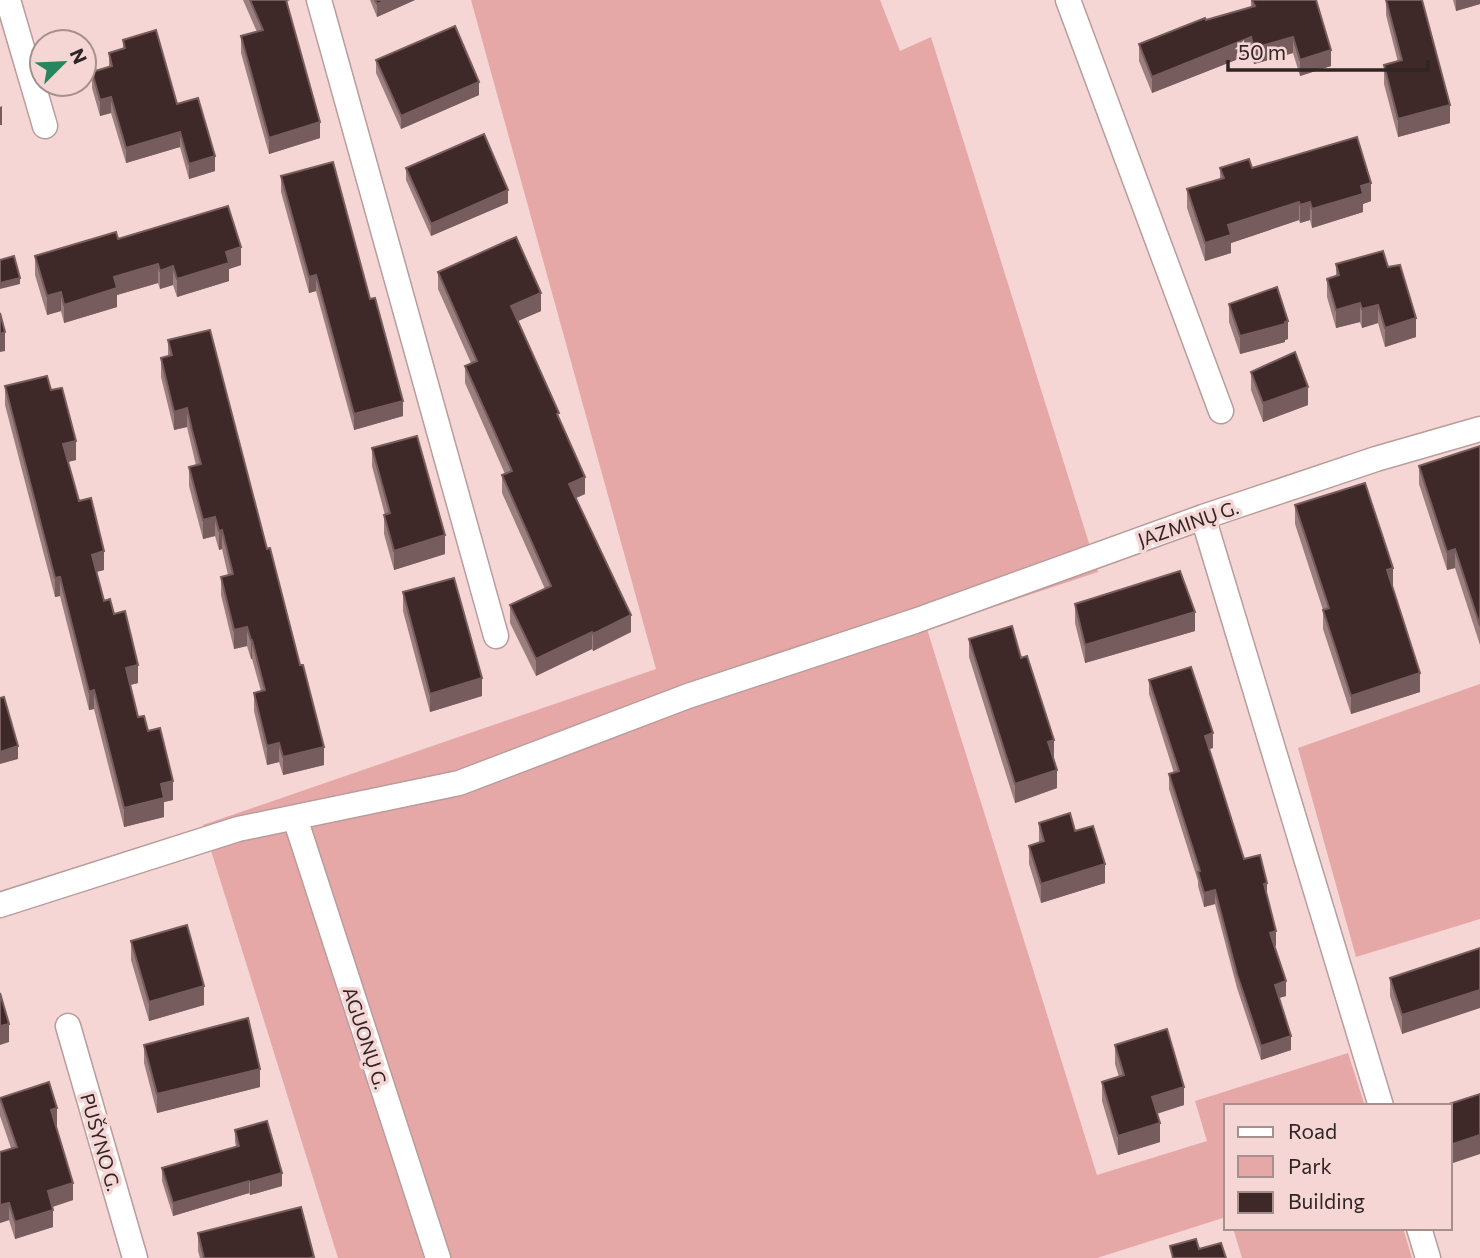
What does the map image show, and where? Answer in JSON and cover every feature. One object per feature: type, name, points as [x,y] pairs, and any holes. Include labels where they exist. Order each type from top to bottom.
[{"type":"street","points":[[8,0],[45,126]]},
{"type":"street","points":[[319,0],[496,636]]},
{"type":"street","points":[[1068,0],[1221,411]]},
{"type":"street","name":"JAZMINŲ G.","points":[[0,905],[238,830],[459,783],[688,696],[898,626],[1203,517],[1377,459],[1480,429]]},
{"type":"street","points":[[1203,517],[1380,1104]]},
{"type":"street","name":"AGUONŲ G.","points":[[295,818],[438,1258]]},
{"type":"street","name":"PUŠYNO G.","points":[[68,1026],[135,1258]]},
{"type":"street","points":[[1420,1230],[1427,1258]]},
{"type":"green space","points":[[471,0],[880,0],[900,51],[931,37],[1098,572],[927,629],[1097,1175],[1207,1141],[1195,1101],[1348,1053],[1364,1104],[1224,1104],[1224,1218],[1097,1258],[338,1258],[203,825],[656,669]]},
{"type":"green space","points":[[1480,684],[1480,919],[1356,957],[1298,748]]},
{"type":"green space","points":[[1234,1230],[1404,1230],[1412,1258],[1242,1258]]},
{"type":"building","points":[[250,0],[286,0],[320,122],[269,138],[241,36],[263,30]]},
{"type":"building","points":[[1252,0],[1316,0],[1331,50],[1300,60],[1293,37],[1254,48],[1251,37],[1152,77],[1139,44],[1205,18],[1206,20],[1255,6]]},
{"type":"building","points":[[1386,0],[1422,0],[1450,105],[1398,119],[1384,65],[1402,60]]},
{"type":"building","points":[[455,26],[479,82],[401,116],[376,60]]},
{"type":"building","points":[[156,30],[177,104],[198,98],[215,156],[189,164],[180,132],[126,148],[111,97],[100,100],[98,93],[98,70],[112,66],[109,53],[125,48],[123,40]]},
{"type":"building","points":[[484,134],[508,190],[431,224],[406,168]]},
{"type":"building","points":[[1357,137],[1371,183],[1361,186],[1363,194],[1312,209],[1310,202],[1300,205],[1299,202],[1228,225],[1231,235],[1205,243],[1187,189],[1224,178],[1220,168],[1249,159],[1252,168]]},
{"type":"building","points":[[333,162],[370,299],[375,298],[403,401],[354,414],[316,275],[309,277],[281,176]]},
{"type":"building","points":[[228,206],[241,247],[226,252],[229,263],[177,279],[173,266],[160,271],[158,264],[114,277],[117,288],[64,305],[61,292],[47,296],[35,256],[116,232],[118,239]]},
{"type":"building","points":[[516,237],[541,293],[511,306],[585,477],[569,484],[631,615],[536,659],[510,605],[551,586],[502,475],[512,471],[465,366],[477,361],[438,272]]},
{"type":"building","points":[[1383,251],[1388,267],[1400,265],[1416,318],[1385,328],[1378,305],[1362,309],[1360,303],[1336,310],[1327,279],[1339,275],[1336,264]]},
{"type":"building","points":[[14,256],[20,278],[0,283],[0,260]]},
{"type":"building","points":[[1277,287],[1288,321],[1240,336],[1229,304]]},
{"type":"building","points":[[0,313],[5,332],[0,334]]},
{"type":"building","points":[[210,330],[267,549],[270,548],[324,747],[283,757],[279,743],[267,746],[254,693],[265,690],[252,640],[247,627],[234,630],[221,577],[233,574],[222,530],[219,531],[215,517],[203,520],[189,467],[201,464],[187,408],[174,412],[161,358],[172,355],[168,340]]},
{"type":"building","points":[[1295,352],[1308,387],[1263,403],[1251,372]]},
{"type":"building","points":[[47,376],[51,390],[62,388],[76,441],[63,444],[79,501],[91,498],[104,551],[92,555],[104,601],[110,599],[114,614],[125,611],[138,665],[126,668],[138,717],[144,716],[148,731],[160,728],[173,781],[161,784],[164,798],[124,808],[94,690],[89,692],[60,577],[55,578],[5,386]]},
{"type":"building","points":[[417,436],[445,535],[394,551],[384,515],[390,513],[372,448]]},
{"type":"building","points":[[1480,446],[1480,626],[1455,549],[1447,552],[1419,466]]},
{"type":"building","points":[[1365,483],[1393,568],[1387,570],[1420,673],[1351,696],[1323,610],[1329,608],[1295,505]]},
{"type":"building","points":[[1180,571],[1195,612],[1085,645],[1075,604]]},
{"type":"building","points":[[454,578],[482,678],[430,694],[403,592]]},
{"type":"building","points":[[1012,626],[1021,658],[1027,656],[1054,740],[1048,742],[1057,770],[1015,784],[969,639]]},
{"type":"building","points":[[1191,667],[1213,733],[1205,736],[1244,859],[1260,855],[1276,931],[1270,933],[1286,981],[1275,985],[1291,1036],[1261,1046],[1237,974],[1215,890],[1204,893],[1198,872],[1200,871],[1169,774],[1179,771],[1149,680]]},
{"type":"building","points":[[4,697],[18,746],[0,752],[0,698]]},
{"type":"building","points":[[1070,813],[1075,831],[1093,826],[1105,864],[1041,884],[1029,846],[1044,841],[1039,823]]},
{"type":"building","points":[[187,925],[204,986],[149,1002],[131,941]]},
{"type":"building","points":[[1480,948],[1480,990],[1402,1015],[1390,978]]},
{"type":"building","points":[[0,993],[9,1024],[0,1026]]},
{"type":"building","points":[[248,1018],[260,1069],[157,1094],[144,1045]]},
{"type":"building","points":[[1167,1029],[1184,1087],[1152,1097],[1160,1123],[1118,1136],[1102,1082],[1124,1075],[1115,1045]]},
{"type":"building","points":[[49,1082],[57,1108],[51,1110],[73,1183],[48,1191],[53,1210],[15,1222],[9,1203],[0,1205],[0,1152],[17,1147],[0,1098]]},
{"type":"building","points":[[1480,1094],[1480,1135],[1452,1144],[1452,1104],[1449,1104]]},
{"type":"building","points":[[267,1121],[282,1173],[173,1203],[162,1168],[239,1146],[235,1130]]},
{"type":"building","points":[[301,1207],[314,1257],[204,1258],[198,1233]]},
{"type":"building","points":[[1196,1239],[1199,1249],[1221,1243],[1226,1258],[1173,1258],[1170,1246]]}]
